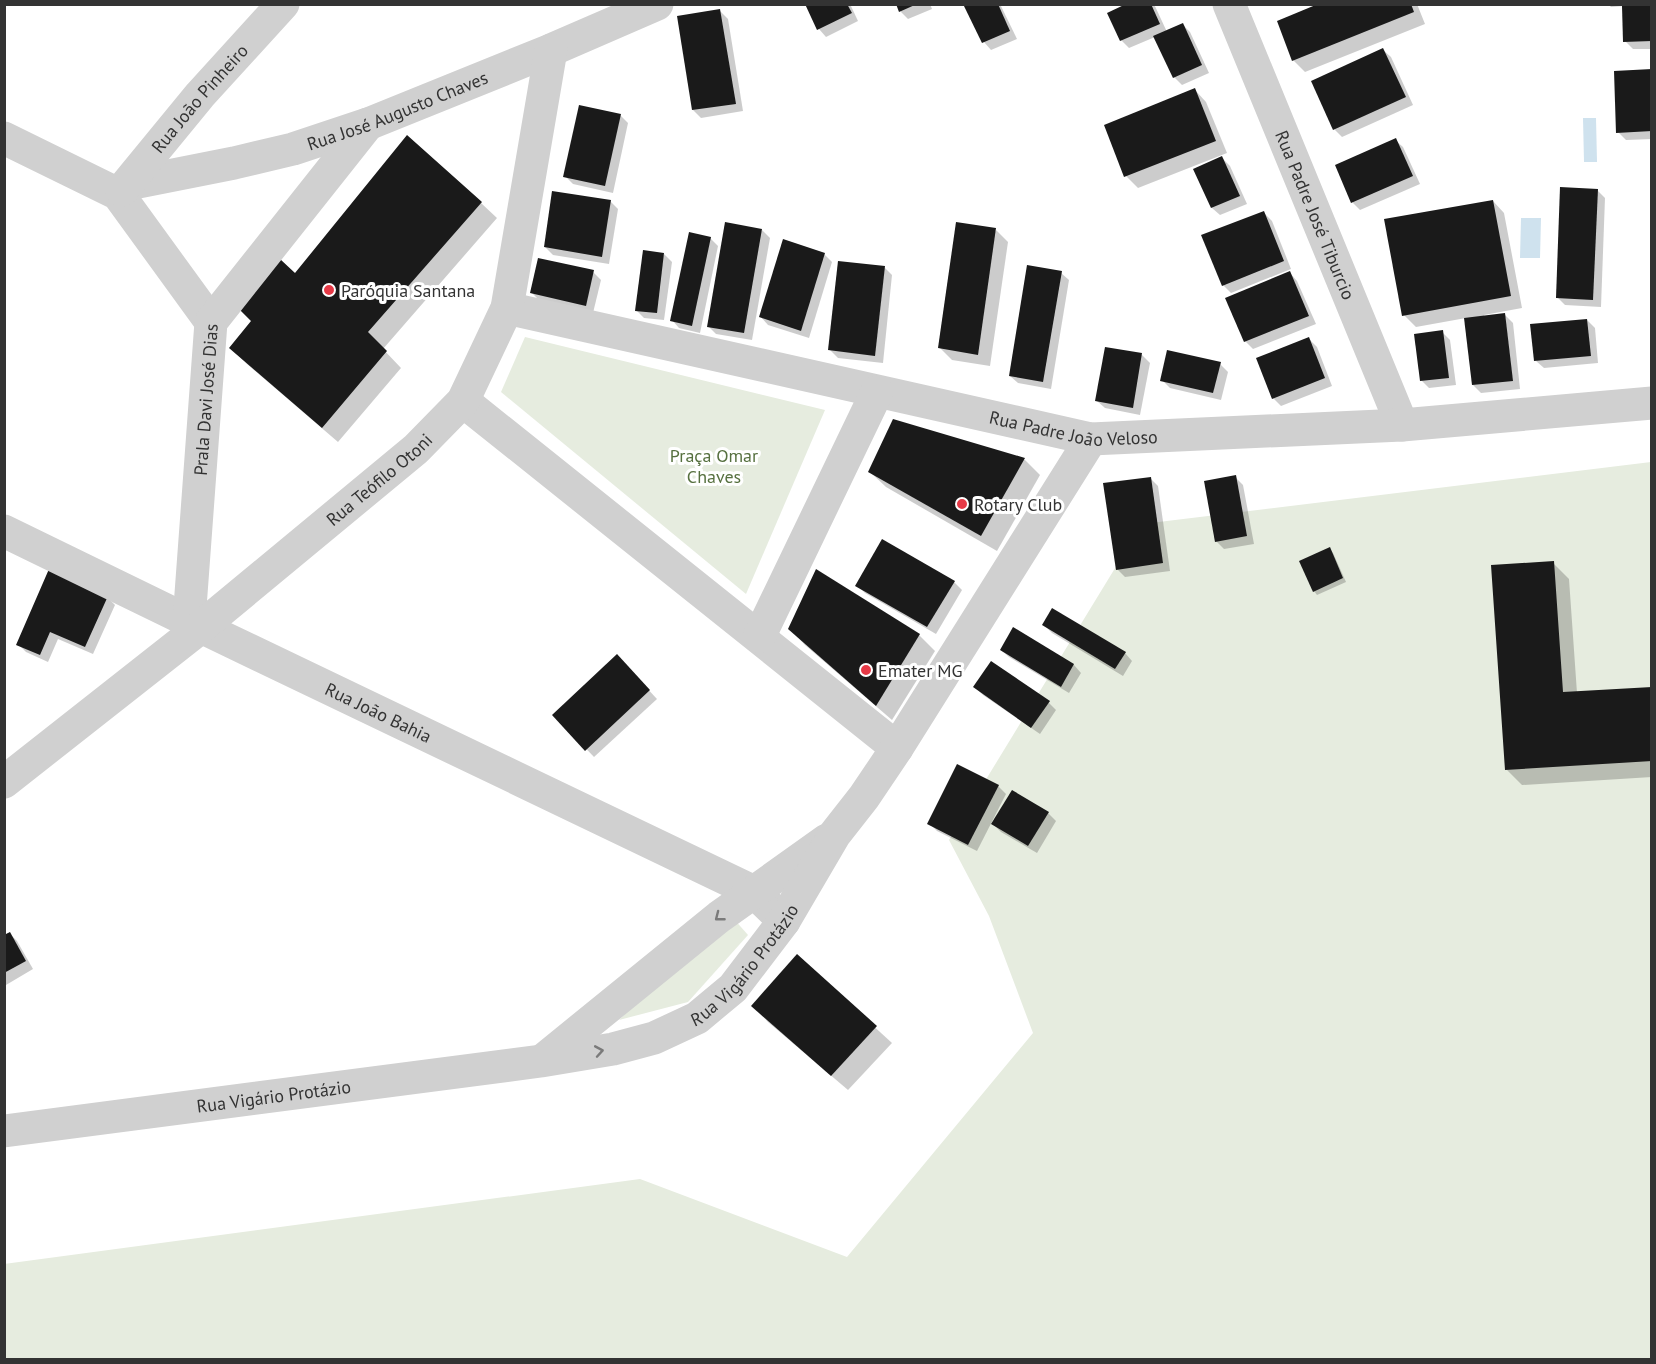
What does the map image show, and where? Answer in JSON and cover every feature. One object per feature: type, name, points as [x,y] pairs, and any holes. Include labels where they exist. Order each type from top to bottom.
[{"type":"street","name":"Rua João Pinheiro","points":[[123,189],[200,95],[283,4]]},
{"type":"street","name":"Rua José Augusto Chaves","points":[[123,189],[293,149],[368,124],[551,50],[657,4]]},
{"type":"street","name":"Rua Padre José Tiburcio","points":[[1228,4],[1401,425]]},
{"type":"street","name":"Rua Teófilo Otoni","points":[[4,782],[195,624],[416,449],[463,401],[507,308],[551,50]]},
{"type":"street","name":"Prala Davi José Dias","points":[[195,624],[211,322],[368,124]]},
{"type":"street","points":[[4,138],[123,189],[211,322]]},
{"type":"street","name":"Rua Padre João Veloso","points":[[507,308],[1091,439],[1401,425],[1652,403]]},
{"type":"street","points":[[759,637],[877,392]]},
{"type":"street","points":[[463,401],[897,748]]},
{"type":"street","name":"Rua Vigário Protázio","points":[[4,1131],[541,1061],[613,1049],[654,1038],[697,1018],[733,988],[784,921],[835,834],[864,797],[897,748],[1091,439]]},
{"type":"street","name":"Rua João Bahia","points":[[4,531],[754,891],[784,921]]},
{"type":"street","name":"Rua Vigário Protázio","points":[[541,1061],[719,917],[835,834]]},
{"type":"green space","name":"Praça Omar Chaves","points":[[525,337],[825,410],[746,594],[501,392]]},
{"type":"green space","points":[[1651,462],[1651,1359],[5,1359],[4,1264],[640,1179],[847,1257],[1033,1033],[989,916],[949,840],[1142,524]]},
{"type":"green space","points":[[733,918],[748,935],[688,1002],[619,1020],[661,978]]},
{"type":"water","points":[[1583,118],[1596,118],[1597,162],[1584,162]]},
{"type":"water","points":[[1521,218],[1541,218],[1540,258],[1520,258]]},
{"type":"building","points":[[805,4],[847,4],[852,13],[817,30]]},
{"type":"building","points":[[896,4],[917,4],[899,12]]},
{"type":"building","points":[[963,4],[998,4],[1010,31],[982,43]]},
{"type":"building","points":[[1126,4],[1151,4],[1160,24],[1120,41],[1107,13]]},
{"type":"building","points":[[1318,4],[1411,4],[1414,12],[1292,61],[1277,21]]},
{"type":"building","points":[[1652,5],[1652,41],[1623,42],[1622,6]]},
{"type":"building","points":[[720,9],[736,104],[692,110],[677,16]]},
{"type":"building","points":[[1183,23],[1202,65],[1173,78],[1153,36]]},
{"type":"building","points":[[1383,48],[1406,97],[1333,130],[1311,81]]},
{"type":"building","points":[[1652,69],[1652,131],[1616,133],[1614,71]]},
{"type":"building","points":[[1195,88],[1216,141],[1124,177],[1104,125]]},
{"type":"building","points":[[579,105],[621,114],[605,186],[563,177]]},
{"type":"building","name":"Paróquia Santana","points":[[407,135],[482,202],[368,332],[387,351],[322,428],[229,348],[251,321],[237,307],[280,259],[295,273]]},
{"type":"building","points":[[1396,138],[1413,176],[1351,203],[1335,165]]},
{"type":"building","points":[[1222,156],[1240,196],[1211,208],[1193,169]]},
{"type":"building","points":[[1560,187],[1598,189],[1593,300],[1556,298]]},
{"type":"building","points":[[552,191],[611,200],[602,257],[544,247]]},
{"type":"building","points":[[1493,200],[1511,296],[1402,316],[1384,219]]},
{"type":"building","points":[[1264,211],[1284,261],[1222,286],[1201,235]]},
{"type":"building","points":[[725,222],[762,229],[744,333],[707,327]]},
{"type":"building","points":[[956,222],[996,228],[978,355],[938,348]]},
{"type":"building","points":[[689,232],[711,237],[692,326],[670,321]]},
{"type":"building","points":[[783,239],[825,253],[801,331],[759,317]]},
{"type":"building","points":[[643,250],[664,253],[657,313],[635,311]]},
{"type":"building","points":[[538,258],[594,270],[586,306],[530,293]]},
{"type":"building","points":[[838,261],[885,266],[875,356],[828,350]]},
{"type":"building","points":[[1027,265],[1062,271],[1043,382],[1009,376]]},
{"type":"building","points":[[1290,271],[1309,316],[1244,342],[1225,298]]},
{"type":"building","points":[[1505,313],[1513,381],[1472,385],[1464,318]]},
{"type":"building","points":[[1587,319],[1591,356],[1534,361],[1530,324]]},
{"type":"building","points":[[1443,330],[1449,378],[1420,381],[1414,334]]},
{"type":"building","points":[[1309,337],[1325,378],[1272,399],[1256,358]]},
{"type":"building","points":[[1105,347],[1142,353],[1133,408],[1095,401]]},
{"type":"building","points":[[1167,350],[1221,362],[1213,393],[1160,381]]},
{"type":"building","name":"Rotary Club","points":[[893,419],[1025,458],[981,536],[868,472]]},
{"type":"building","points":[[1236,475],[1247,536],[1215,542],[1204,481]]},
{"type":"building","points":[[1151,477],[1163,563],[1116,570],[1103,483]]},
{"type":"building","points":[[882,539],[955,581],[927,627],[855,586]]},
{"type":"building","points":[[1330,547],[1343,578],[1313,592],[1299,561]]},
{"type":"building","points":[[1554,561],[1563,692],[1652,687],[1652,761],[1505,770],[1491,565]]},
{"type":"building","points":[[49,569],[108,596],[85,647],[50,632],[40,655],[16,645]]},
{"type":"building","name":"Emater MG","points":[[816,569],[920,634],[876,706],[788,629]]},
{"type":"building","points":[[1052,608],[1126,652],[1115,669],[1042,625]]},
{"type":"building","points":[[1013,627],[1074,664],[1061,687],[1000,650]]},
{"type":"building","points":[[617,654],[650,690],[585,751],[552,715]]},
{"type":"building","points":[[991,661],[1050,701],[1031,728],[973,687]]},
{"type":"building","points":[[957,764],[999,785],[968,845],[927,824]]},
{"type":"building","points":[[1012,790],[1049,812],[1028,846],[991,824]]},
{"type":"building","points":[[10,932],[26,961],[4,973],[4,935]]},
{"type":"building","points":[[797,954],[877,1026],[831,1076],[751,1006]]},
{"type":"place","name":"Paróquia Santana","points":[[329,290]]},
{"type":"place","name":"Rotary Club","points":[[962,504]]},
{"type":"place","name":"Emater MG","points":[[866,670]]}]
